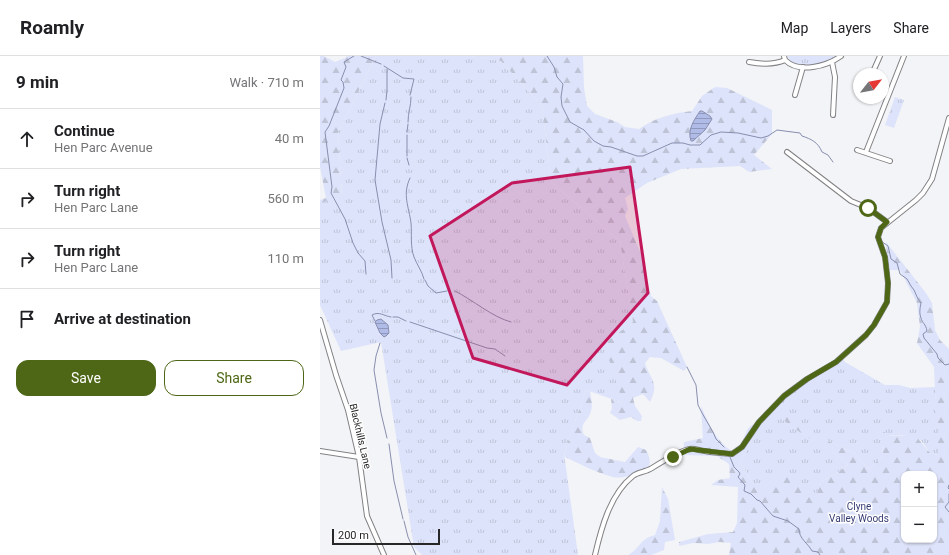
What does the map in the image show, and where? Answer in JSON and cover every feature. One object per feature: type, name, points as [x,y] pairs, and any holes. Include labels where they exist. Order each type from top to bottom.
[{"type":"street","points":[[749,62],[756,64],[778,63],[785,58],[793,66],[810,67],[832,62],[841,56]]},
{"type":"street","points":[[875,68],[880,56]]},
{"type":"street","points":[[866,152],[904,56]]},
{"type":"street","points":[[832,62],[835,77],[833,115]]},
{"type":"street","points":[[795,95],[802,67]]},
{"type":"street","points":[[595,555],[600,537],[618,492],[634,475],[649,470],[662,461],[690,449],[732,454],[742,447],[759,422],[784,396],[807,379],[836,362],[866,335],[874,325],[887,302],[888,283],[885,257],[878,237],[881,228],[916,200],[923,193],[932,179],[949,118]]},
{"type":"street","points":[[857,150],[890,161]]},
{"type":"street","points":[[787,152],[851,201],[868,208],[887,222]]},
{"type":"street","name":"Blackhills Lane","points":[[320,320],[348,410],[359,458],[367,516],[384,555]]},
{"type":"street","points":[[320,451],[359,458]]},
{"type":"highlighted area","points":[[630,167],[648,293],[567,385],[473,358],[430,236],[512,183]]},
{"type":"green space","points":[[320,56],[324,56],[335,62],[347,56],[376,56],[338,133],[342,197],[320,203],[320,200],[326,198],[320,167]]},
{"type":"green space","points":[[376,56],[470,56],[501,61],[542,106],[551,182],[620,241],[633,322],[623,403],[586,390],[564,453],[578,555],[422,555],[414,547],[381,342],[341,351],[320,305],[320,203],[342,196],[338,133]]},
{"type":"green space","points":[[470,56],[583,56],[584,88],[587,106],[595,114],[617,122],[625,127],[639,129],[664,117],[692,111],[702,96],[715,87],[727,88],[772,110],[772,134],[754,155],[772,169],[749,172],[740,166],[681,169],[647,183],[625,198],[628,209],[625,216],[641,254],[651,296],[657,301],[687,367],[684,371],[661,358],[650,357],[645,363],[654,385],[653,395],[650,402],[643,394],[633,398],[635,406],[642,416],[641,421],[637,421],[631,417],[620,420],[610,413],[612,408],[611,399],[623,403],[604,344],[633,322],[620,241],[551,182],[542,106],[501,61]]},
{"type":"green space","points":[[788,56],[837,56],[833,60],[821,64],[801,65],[789,61]]},
{"type":"green space","points":[[895,97],[904,100],[894,128],[885,125]]},
{"type":"green space","name":"Clyne Valley Woods","points":[[886,242],[926,293],[932,303],[935,330],[940,340],[949,349],[949,555],[729,555],[731,543],[693,543],[679,546],[679,542],[708,534],[733,532],[737,523],[738,487],[711,485],[718,480],[730,478],[729,464],[717,456],[683,455],[684,442],[703,438],[701,406],[717,437],[732,451],[740,445],[749,427],[755,424],[748,435],[749,448],[739,462],[745,469],[759,494],[770,481],[791,476],[817,494],[820,482],[834,475],[848,465],[841,458],[782,419],[782,413],[828,441],[853,452],[869,469],[883,456],[882,443],[879,435],[884,432],[890,436],[915,435],[930,453],[938,455],[934,367],[917,343],[920,327],[917,303],[900,270],[888,270]]},
{"type":"green space","points":[[843,359],[845,362],[885,385],[899,385],[910,388],[935,387],[938,455],[930,453],[920,440],[910,436],[879,435],[882,443],[883,456],[869,469],[853,452],[828,441],[782,414],[782,419],[798,431],[833,452],[848,465],[834,475],[820,482],[817,495],[770,481],[759,495],[739,462],[749,448],[749,438],[764,418],[790,393]]},
{"type":"green space","points":[[586,390],[590,391],[592,409],[583,424],[583,431],[584,435],[590,438],[595,453],[600,457],[625,462],[638,447],[646,450],[648,454],[650,463],[647,468],[627,476],[613,477],[595,471],[565,457],[564,453]]},
{"type":"green space","points":[[662,487],[668,499],[675,540],[665,542],[664,550],[651,555],[628,555],[646,539],[655,535],[660,521]]},
{"type":"water","points":[[700,111],[710,116],[712,119],[705,130],[693,141],[691,141],[690,133],[693,122]]},
{"type":"water","points":[[381,319],[388,325],[389,333],[384,337],[380,333],[375,322]]},
{"type":"waterway","points":[[354,56],[344,62],[346,67],[341,80],[344,88],[329,126],[325,132],[332,187],[331,193],[345,219],[353,243],[358,253],[365,261],[366,274]]},
{"type":"waterway","points":[[361,56],[381,64]]},
{"type":"waterway","points":[[547,56],[554,67],[557,77],[563,84],[561,97],[562,106],[570,122],[584,130],[594,141],[603,146],[611,147],[637,156],[643,156],[672,143],[700,145],[711,135],[721,132],[738,133],[761,138],[768,136],[777,130],[800,133],[802,136],[816,143],[822,152],[828,155],[833,162]]},
{"type":"waterway","points":[[384,66],[403,78],[414,79],[410,95]]},
{"type":"waterway","points":[[386,100],[387,69]]},
{"type":"waterway","points":[[408,122],[411,97]]},
{"type":"waterway","points":[[385,103],[380,124],[375,180],[382,222],[391,260],[392,278]]},
{"type":"waterway","points":[[407,132],[408,124]]},
{"type":"waterway","points":[[407,135],[407,156]]},
{"type":"waterway","points":[[407,158],[409,165]]},
{"type":"waterway","points":[[410,178],[406,195],[411,223],[412,249],[424,279]]},
{"type":"waterway","points":[[881,241],[888,246],[891,259],[897,263],[900,274],[907,279],[921,303],[920,316],[927,331],[923,334],[924,338],[937,354],[938,358],[945,365],[949,364]]},
{"type":"waterway","points":[[425,280],[428,286],[436,293],[447,291]]},
{"type":"waterway","points":[[455,291],[504,320],[511,322]]},
{"type":"waterway","points":[[375,321],[372,315],[375,314],[391,317]]},
{"type":"waterway","points":[[393,317],[398,317],[406,321]]},
{"type":"waterway","points":[[410,322],[487,348],[495,349],[505,356]]},
{"type":"waterway","points":[[380,343],[374,370],[387,438]]},
{"type":"waterway","points":[[687,367],[696,385],[698,405],[716,439],[724,447]]},
{"type":"waterway","points":[[389,444],[394,481],[403,519]]},
{"type":"waterway","points":[[730,457],[734,467],[740,474],[738,477],[745,485],[744,491],[760,501],[773,516],[788,521],[799,529],[800,536],[812,551],[818,552],[820,555]]},
{"type":"waterway","points":[[949,485],[949,489]]},
{"type":"waterway","points":[[949,494],[949,502],[945,507],[949,512]]},
{"type":"waterway","points":[[404,521],[408,537],[416,555]]},
{"type":"route","points":[[673,457],[690,449],[732,454],[742,447],[759,422],[784,396],[807,379],[836,362],[850,351],[874,325],[887,302],[888,283],[885,257],[878,237],[881,228],[887,222],[868,208]]}]
